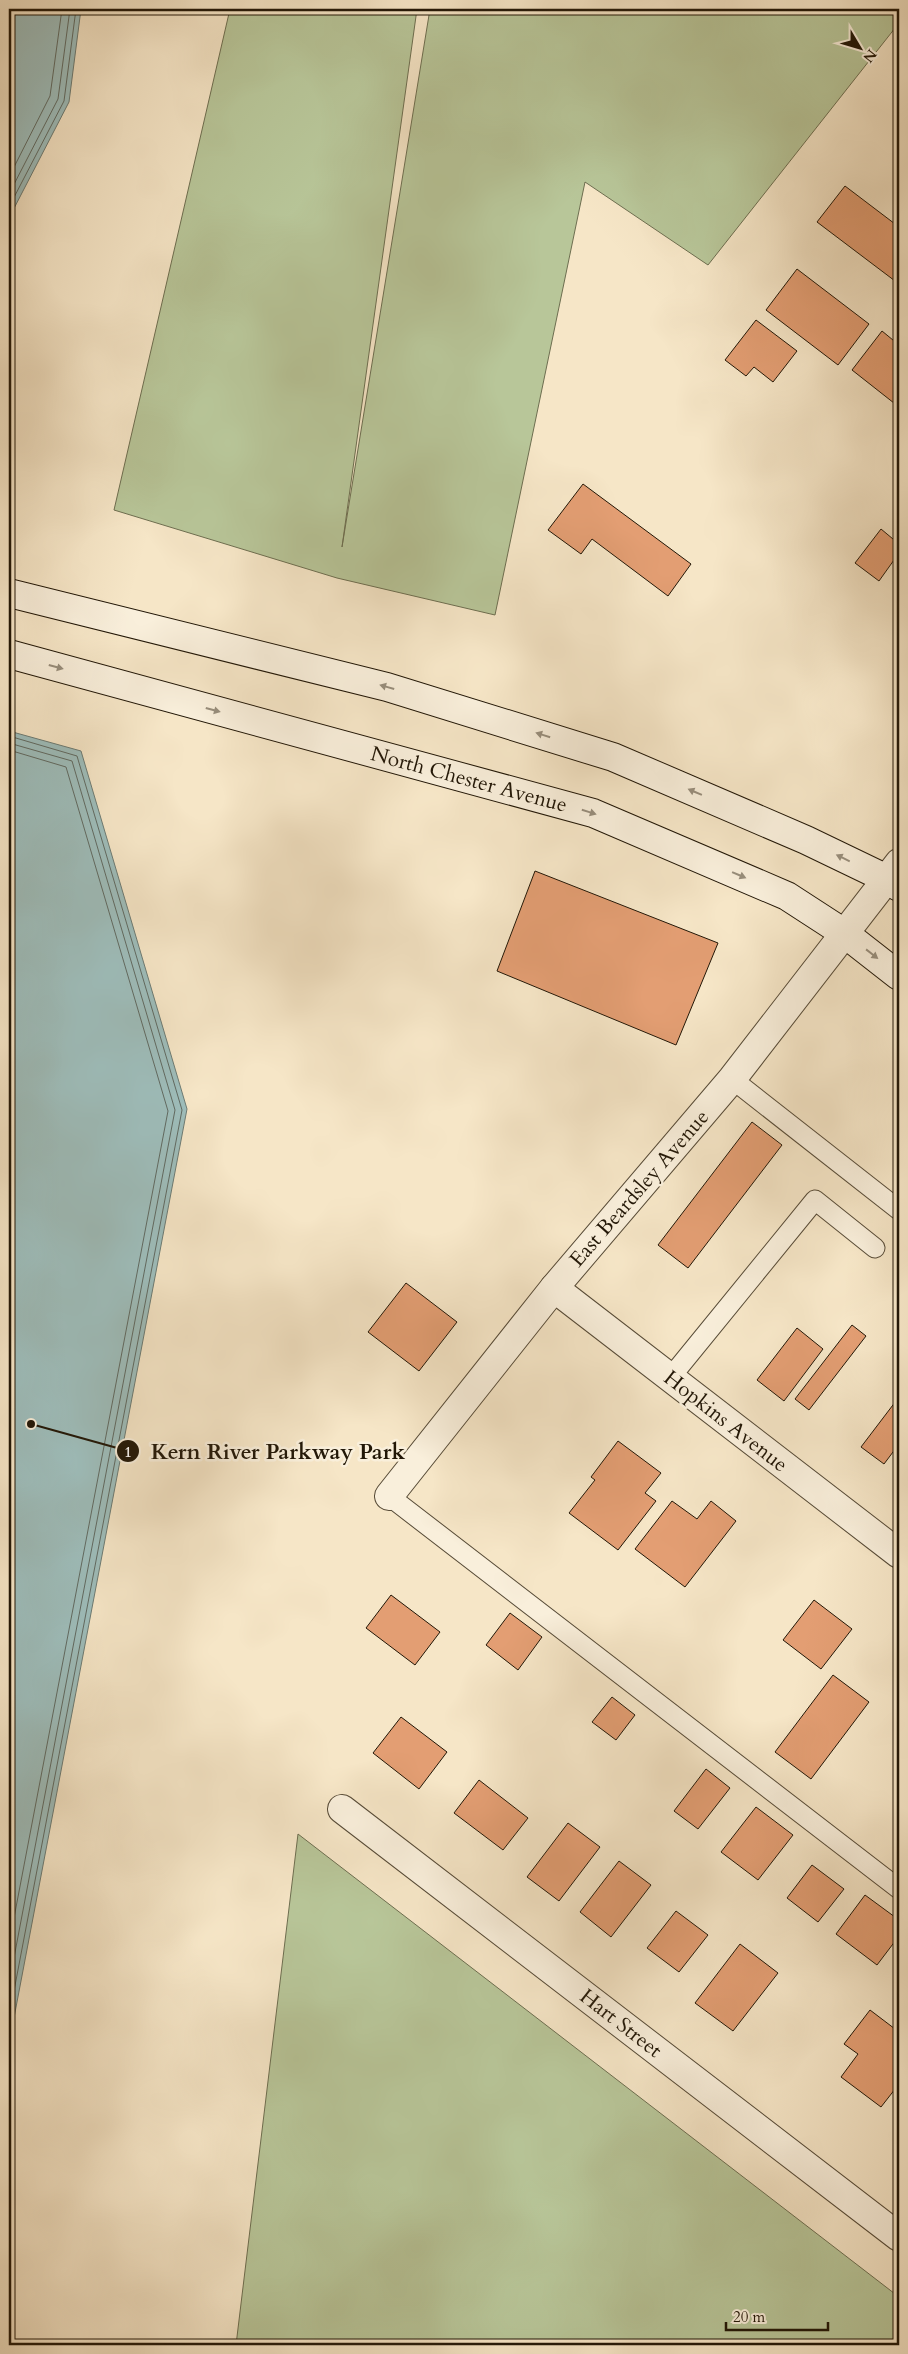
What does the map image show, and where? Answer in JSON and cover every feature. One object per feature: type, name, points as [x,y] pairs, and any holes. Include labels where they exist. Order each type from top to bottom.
[{"type":"street","points":[[9,593],[387,687],[613,757],[895,876]]},
{"type":"street","name":"North Chester Avenue","points":[[9,654],[593,813],[787,896],[844,933],[899,976]]},
{"type":"street","name":"East Beardsley Avenue","points":[[389,1496],[554,1288],[732,1080],[844,933],[895,876]]},
{"type":"street","name":"Hopkins Avenue","points":[[554,1288],[899,1554]]},
{"type":"street","name":"Hart Street","points":[[342,1809],[899,2237]]},
{"type":"lane","points":[[732,1080],[899,1210]]},
{"type":"lane","points":[[670,1378],[815,1200],[875,1248]]},
{"type":"lane","points":[[389,1496],[899,1889]]},
{"type":"green space","points":[[230,9],[417,9],[342,547],[430,9],[899,9],[899,23],[708,265],[585,182],[495,615],[337,578],[114,510]]},
{"type":"green space","points":[[298,1834],[899,2297],[899,2345],[236,2345]]},
{"type":"water","points":[[9,9],[81,9],[69,102],[9,218]]},
{"type":"water","points":[[9,731],[81,751],[187,1109],[9,2044]]},
{"type":"building","points":[[845,186],[899,227],[899,284],[817,222]]},
{"type":"building","points":[[797,269],[869,324],[838,365],[766,310]]},
{"type":"building","points":[[756,320],[797,351],[773,382],[754,367],[746,376],[725,360]]},
{"type":"building","points":[[882,331],[899,345],[899,407],[852,370]]},
{"type":"building","points":[[583,484],[691,564],[668,596],[592,539],[581,554],[548,530]]},
{"type":"building","points":[[881,529],[899,544],[899,553],[879,581],[855,563]]},
{"type":"building","points":[[535,871],[718,943],[676,1045],[497,971]]},
{"type":"building","points":[[752,1122],[782,1145],[688,1268],[658,1245]]},
{"type":"building","points":[[406,1283],[457,1322],[419,1371],[368,1332]]},
{"type":"building","points":[[852,1325],[866,1336],[809,1410],[795,1399]]},
{"type":"building","points":[[797,1328],[823,1349],[784,1401],[757,1380]]},
{"type":"building","points":[[899,1397],[899,1444],[884,1464],[861,1447]]},
{"type":"building","points":[[618,1441],[661,1473],[645,1493],[656,1501],[618,1550],[569,1513],[595,1480],[591,1477]]},
{"type":"building","points":[[672,1501],[697,1519],[711,1501],[736,1521],[685,1587],[635,1549]]},
{"type":"building","points":[[391,1595],[440,1632],[415,1665],[366,1628]]},
{"type":"building","points":[[814,1600],[852,1629],[821,1669],[783,1640]]},
{"type":"building","points":[[510,1613],[542,1637],[518,1670],[486,1645]]},
{"type":"building","points":[[833,1675],[869,1702],[811,1779],[775,1752]]},
{"type":"building","points":[[612,1697],[635,1715],[616,1740],[592,1722]]},
{"type":"building","points":[[401,1717],[447,1752],[419,1789],[373,1753]]},
{"type":"building","points":[[706,1769],[730,1788],[698,1829],[674,1811]]},
{"type":"building","points":[[479,1780],[528,1818],[503,1850],[454,1813]]},
{"type":"building","points":[[756,1807],[793,1835],[758,1880],[721,1852]]},
{"type":"building","points":[[568,1823],[600,1847],[559,1901],[527,1877]]},
{"type":"building","points":[[619,1861],[651,1885],[611,1937],[580,1912]]},
{"type":"building","points":[[812,1865],[844,1889],[818,1922],[787,1898]]},
{"type":"building","points":[[865,1895],[899,1920],[899,1936],[877,1965],[836,1934]]},
{"type":"building","points":[[676,1911],[708,1935],[679,1972],[647,1948]]},
{"type":"building","points":[[740,1944],[778,1973],[733,2031],[695,2003]]},
{"type":"building","points":[[870,2010],[899,2032],[899,2084],[881,2107],[841,2077],[858,2054],[844,2044]]},
{"type":"place","name":"Kern River Parkway Park","points":[[31,1424]]}]
